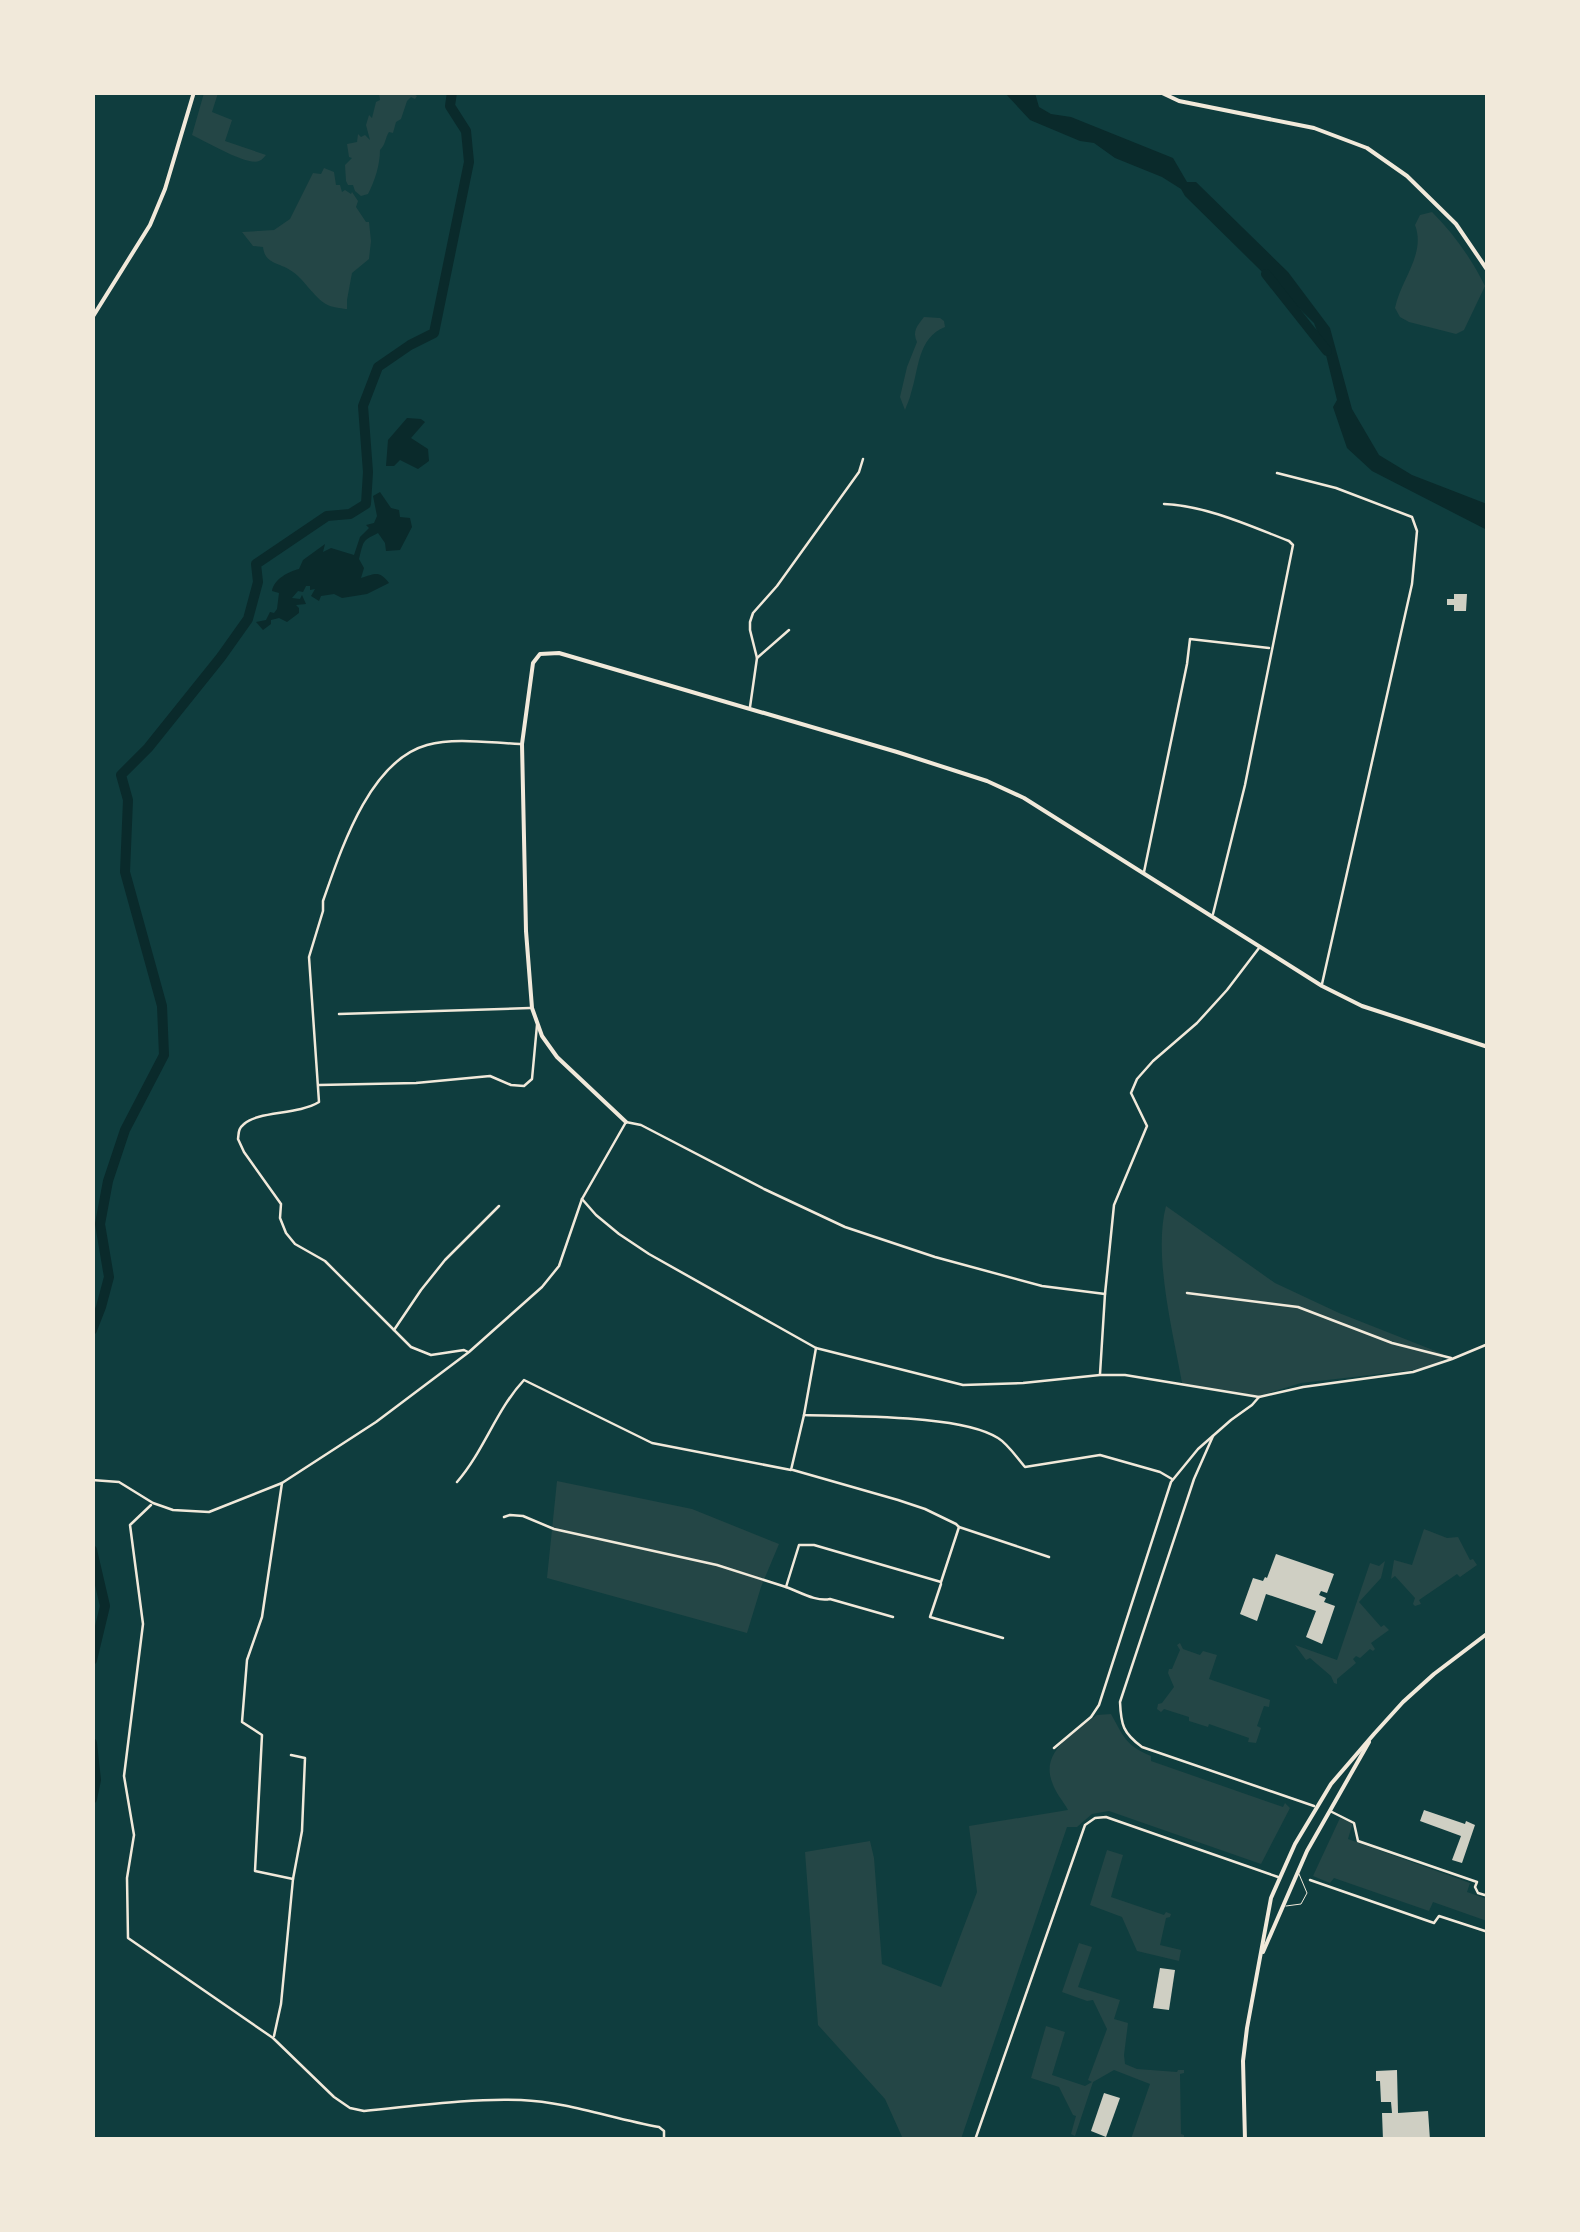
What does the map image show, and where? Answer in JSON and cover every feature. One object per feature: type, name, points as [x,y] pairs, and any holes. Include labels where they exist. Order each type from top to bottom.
[{"type":"street","points":[[92,318],[150,226],[194,92]]},
{"type":"street","points":[[1160,92],[1179,102],[1314,128],[1366,148],[1407,176],[1456,224],[1488,271]]},
{"type":"street","points":[[750,708],[757,658],[750,630],[754,613],[859,472],[863,459]]},
{"type":"street","points":[[1277,473],[1336,488],[1412,517],[1417,531],[1412,584],[1322,986]]},
{"type":"street","points":[[1164,504],[1180,504],[1230,518],[1293,546],[1244,785],[1212,916]]},
{"type":"street","points":[[757,658],[789,630]]},
{"type":"street","points":[[1144,874],[1190,640],[1272,648]]},
{"type":"street","points":[[1104,1294],[1042,1286],[934,1258],[845,1228],[641,1124],[626,1122],[557,1057],[542,1036],[532,1008],[526,931],[522,744],[533,663],[540,654],[559,653],[1000,786],[1322,986],[1362,1006],[1488,1048]]},
{"type":"street","points":[[468,1352],[424,1354],[410,1348],[326,1261],[296,1244],[280,1218],[281,1204],[238,1140],[242,1126],[255,1118],[299,1112],[319,1102],[309,957],[323,901],[363,802],[411,750],[450,742],[522,744]]},
{"type":"street","points":[[1100,1375],[1114,1205],[1147,1126],[1131,1093],[1136,1079],[1197,1023],[1260,947]]},
{"type":"street","points":[[339,1014],[532,1008]]},
{"type":"street","points":[[317,1085],[416,1083],[490,1076],[524,1086],[532,1079],[537,1024]]},
{"type":"street","points":[[93,1480],[119,1482],[173,1510],[209,1512],[282,1483],[376,1422],[468,1352],[542,1287],[559,1266],[582,1198],[626,1122]]},
{"type":"street","points":[[582,1198],[608,1224],[647,1253],[816,1348],[963,1385],[1100,1375],[1140,1377],[1259,1398],[1303,1386],[1413,1372],[1488,1344]]},
{"type":"street","points":[[393,1332],[445,1260],[499,1206]]},
{"type":"street","points":[[1187,1293],[1298,1307],[1392,1343],[1452,1359]]},
{"type":"street","points":[[791,1470],[816,1348]]},
{"type":"street","points":[[457,1482],[524,1380],[652,1443],[791,1470],[911,1504],[959,1528],[1050,1557]]},
{"type":"street","points":[[1054,1748],[1098,1705],[1173,1479],[1198,1449],[1259,1398]]},
{"type":"street","points":[[804,1415],[964,1425],[1000,1438],[1025,1467],[1100,1455],[1173,1479]]},
{"type":"street","points":[[1214,1435],[1194,1478],[1120,1702],[1121,1721],[1128,1737],[1142,1747],[1315,1807]]},
{"type":"street","points":[[282,1483],[262,1616],[247,1660],[242,1722],[262,1736],[255,1872],[293,1879]]},
{"type":"street","points":[[153,1503],[130,1525],[143,1624],[124,1776],[134,1835],[126,1878],[128,1938],[273,2038],[350,2108],[364,2111],[520,2100],[659,2127],[664,2131],[664,2140]]},
{"type":"street","points":[[504,1518],[523,1516],[554,1530],[716,1565],[818,1599],[893,1617]]},
{"type":"street","points":[[959,1528],[930,1618],[1003,1638]]},
{"type":"street","points":[[786,1587],[800,1544],[942,1582]]},
{"type":"street","points":[[1245,2140],[1244,2044],[1271,1898],[1280,1877],[1331,1784],[1434,1674],[1488,1633]]},
{"type":"street","points":[[1259,1961],[1328,1810],[1374,1734]]},
{"type":"street","points":[[273,2038],[281,2004],[293,1879],[302,1830],[305,1758],[291,1754]]},
{"type":"street","points":[[1331,1784],[1338,1784],[1341,1789]]},
{"type":"street","points":[[1328,1810],[1354,1823],[1358,1841],[1477,1882],[1478,1893],[1488,1896]]},
{"type":"street","points":[[975,2140],[1085,1825],[1106,1817],[1280,1877]]},
{"type":"street","points":[[1310,1880],[1434,1923],[1439,1916],[1488,1932]]},
{"type":"street","points":[[1271,1898],[1284,1906]]},
{"type":"lane","points":[[1284,1906],[1301,1904],[1307,1893],[1298,1871]]},
{"type":"shaded area","points":[[204,93],[218,93],[212,112],[232,120],[225,141],[266,155],[262,159],[245,160],[192,135]]},
{"type":"shaded area","points":[[379,93],[417,96],[407,101],[393,133],[389,132],[380,150],[371,189],[361,196],[346,181],[345,165],[352,158],[347,144],[357,142],[358,134],[370,140],[366,125],[380,100]]},
{"type":"shaded area","points":[[1005,93],[1035,93],[1039,107],[1051,114],[1071,117],[1173,158],[1187,182],[1196,182],[1288,272],[1330,328],[1352,409],[1379,455],[1412,475],[1487,504],[1487,530],[1372,471],[1347,448],[1333,407],[1337,400],[1326,355],[1314,323],[1181,189],[1115,158],[1094,143],[1030,120]]},
{"type":"shaded area","points":[[324,168],[334,172],[342,192],[352,192],[358,201],[356,207],[369,222],[369,259],[352,273],[347,309],[325,303],[293,272],[270,260],[263,247],[253,246],[242,232],[274,230],[290,219],[313,173],[321,174]]},
{"type":"shaded area","points":[[1432,212],[1462,247],[1485,286],[1464,330],[1456,334],[1409,322],[1395,308],[1415,256],[1415,225],[1420,215]]},
{"type":"shaded area","points":[[924,317],[940,318],[945,327],[924,347],[905,410],[900,397],[917,342],[916,329]]},
{"type":"shaded area","points":[[407,418],[425,422],[411,438],[428,449],[429,461],[418,469],[400,460],[394,466],[386,466],[388,440]]},
{"type":"shaded area","points":[[380,492],[391,508],[399,510],[400,517],[410,518],[412,527],[400,550],[386,551],[378,533],[363,545],[359,559],[364,568],[361,578],[376,574],[389,583],[367,594],[342,598],[334,594],[321,596],[319,601],[311,596],[315,589],[306,586],[292,598],[300,599],[302,595],[306,604],[296,605],[299,613],[287,622],[271,620],[263,630],[256,622],[266,620],[277,609],[279,593],[272,591],[273,587],[286,574],[299,569],[303,560],[325,544],[323,552],[331,548],[354,555],[360,537],[369,528],[366,525],[374,523],[377,516],[373,496]]},
{"type":"shaded area","points":[[1166,1206],[1275,1283],[1443,1354],[1442,1361],[1414,1370],[1301,1383],[1259,1396],[1182,1383],[1163,1270]]},
{"type":"shaded area","points":[[557,1481],[692,1509],[779,1544],[747,1633],[547,1578]]},
{"type":"shaded area","points":[[1424,1529],[1447,1538],[1458,1537],[1477,1565],[1460,1577],[1457,1574],[1415,1606],[1415,1598],[1395,1576],[1391,1579],[1394,1560],[1412,1565]]},
{"type":"shaded area","points":[[1385,1561],[1381,1578],[1359,1602],[1381,1627],[1389,1630],[1371,1643],[1373,1651],[1370,1649],[1360,1658],[1356,1656],[1356,1663],[1334,1683],[1310,1658],[1306,1660],[1295,1645],[1337,1660],[1370,1563],[1379,1566]]},
{"type":"shaded area","points":[[1180,1643],[1183,1649],[1200,1655],[1203,1651],[1217,1655],[1209,1679],[1270,1700],[1257,1726],[1261,1728],[1256,1743],[1157,1709],[1174,1687],[1168,1673]]},
{"type":"shaded area","points":[[1111,1714],[1126,1740],[1151,1756],[1151,1761],[1283,1807],[1285,1803],[1290,1808],[1261,1864],[1109,1811],[1092,1814],[1077,1827],[1067,1827],[961,2139],[903,2139],[885,2099],[818,2025],[805,1852],[870,1841],[882,1964],[941,1987],[977,1892],[969,1826],[1068,1810],[1052,1782],[1050,1771],[1055,1751],[1097,1715]]},
{"type":"shaded area","points":[[1340,1818],[1353,1822],[1348,1839],[1470,1883],[1467,1892],[1487,1899],[1487,1921],[1433,1902],[1429,1911],[1334,1878],[1330,1883],[1313,1876]]},
{"type":"shaded area","points":[[1107,1850],[1123,1855],[1111,1897],[1171,1914],[1166,1918],[1160,1945],[1181,1950],[1179,1961],[1137,1951],[1122,1917],[1090,1905]]},
{"type":"shaded area","points":[[1079,1943],[1092,1947],[1078,1987],[1120,2000],[1114,2019],[1128,2023],[1125,2064],[1137,2069],[1184,2070],[1180,2074],[1184,2139],[1131,2139],[1150,2084],[1114,2070],[1093,2082],[1075,2136],[1071,2134],[1076,2116],[1059,2087],[1031,2078],[1046,2026],[1065,2032],[1052,2075],[1085,2086],[1092,2082],[1088,2080],[1107,2029],[1093,2000],[1062,1992]]},
{"type":"building","points":[[1454,594],[1467,594],[1466,611],[1454,611],[1454,605],[1447,605],[1447,599],[1454,599]]},
{"type":"building","points":[[1276,1554],[1334,1574],[1327,1593],[1321,1591],[1319,1595],[1335,1606],[1322,1644],[1306,1637],[1316,1611],[1266,1594],[1257,1621],[1240,1614],[1253,1578],[1267,1578]]},
{"type":"building","points":[[1424,1810],[1475,1825],[1462,1863],[1452,1860],[1461,1836],[1420,1821]]},
{"type":"building","points":[[1160,1968],[1175,1970],[1169,2010],[1153,2008]]},
{"type":"building","points":[[1397,2070],[1398,2113],[1428,2111],[1430,2140],[1383,2140],[1382,2113],[1392,2113],[1391,2102],[1381,2102],[1376,2071]]},
{"type":"building","points":[[1104,2093],[1120,2098],[1106,2137],[1091,2131]]},
{"type":"waterway","points":[[92,1330],[109,1277],[100,1224],[108,1181],[125,1130],[164,1055],[162,1006],[125,872],[128,800],[121,775],[148,748],[248,619],[258,582],[256,564],[327,516],[350,514],[366,504],[363,406],[378,367],[434,333],[469,162],[466,131],[450,106],[452,92]]},
{"type":"waterway","points":[[1266,274],[1327,351]]},
{"type":"waterway","points":[[92,1550],[105,1606],[92,1660]]},
{"type":"waterway","points":[[92,1743],[96,1780],[92,1799]]}]
